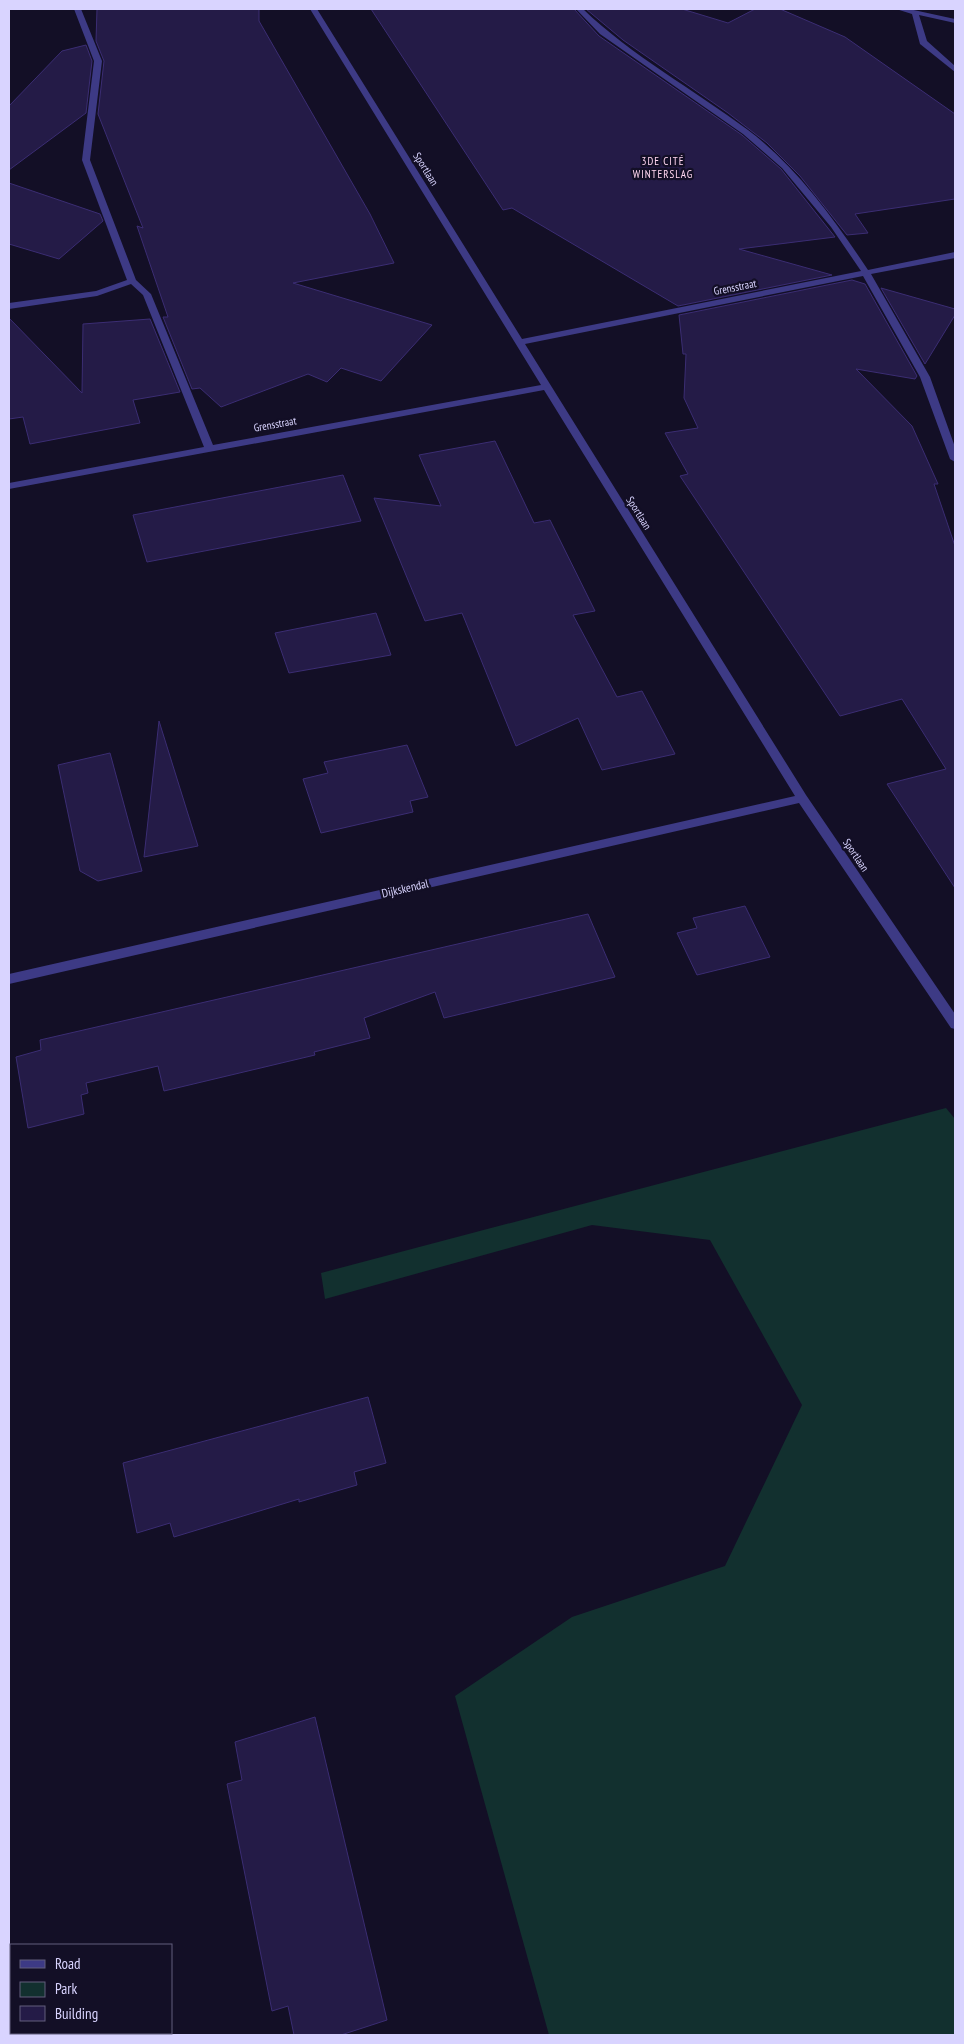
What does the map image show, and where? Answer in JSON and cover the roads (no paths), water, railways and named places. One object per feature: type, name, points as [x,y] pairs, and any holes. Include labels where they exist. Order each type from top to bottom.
[{"type":"street","points":[[76,9],[98,61],[86,160],[132,281],[147,294],[210,449]]},
{"type":"street","name":"Sportlaan","points":[[313,9],[802,798],[955,1024]]},
{"type":"street","points":[[579,9],[603,32],[746,132],[784,166],[834,225],[866,273],[925,377],[955,459]]},
{"type":"street","points":[[900,9],[955,21]]},
{"type":"street","points":[[915,13],[923,42],[955,70]]},
{"type":"street","name":"Grensstraat","points":[[519,342],[955,255]]},
{"type":"street","points":[[9,306],[97,293],[132,281]]},
{"type":"street","name":"Grensstraat","points":[[9,486],[546,387]]},
{"type":"street","name":"Dijkskendal","points":[[9,979],[802,798]]},
{"type":"district","name":"3DE CITÉ WINTERSLAG","points":[[663,167]]}]
